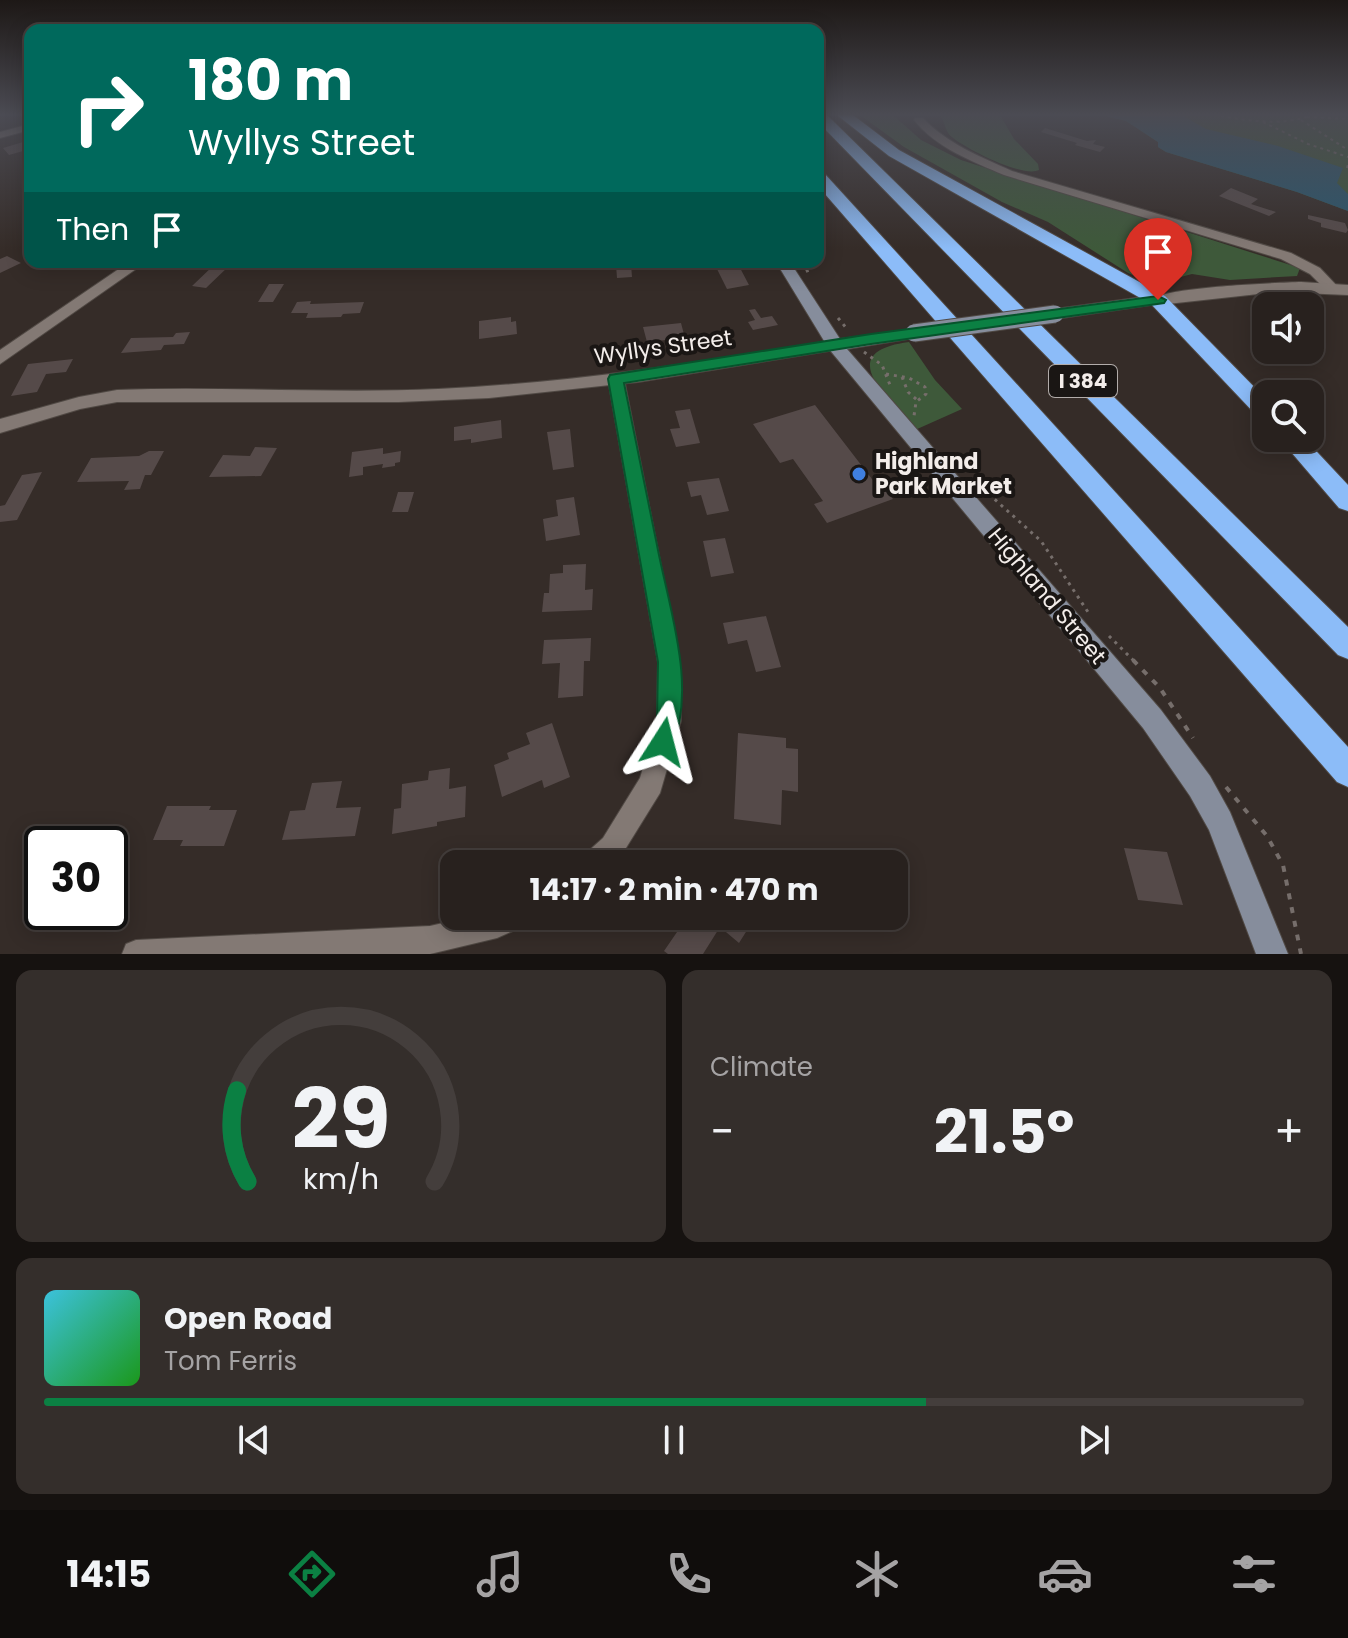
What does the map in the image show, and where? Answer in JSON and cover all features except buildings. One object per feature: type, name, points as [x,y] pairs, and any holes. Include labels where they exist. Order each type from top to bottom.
[{"type":"highway","name":"I 384","points":[[863,160],[1348,646]]},
{"type":"highway","points":[[905,160],[1158,300],[1252,397]]},
{"type":"highway","name":"I 384","points":[[824,183],[1348,771]]},
{"type":"highway","points":[[1304,452],[1339,487],[1348,501]]},
{"type":"main road","name":"Highland Street","points":[[787,268],[835,345],[1152,719],[1200,786],[1226,835],[1272,954]]},
{"type":"main road","name":"Wyllys Street","points":[[835,345],[1158,300]]},
{"type":"street","points":[[979,160],[1286,256],[1340,289]]},
{"type":"street","points":[[0,358],[130,268]]},
{"type":"street","name":"Wyllys Street","points":[[1158,300],[1245,289],[1340,289]]},
{"type":"street","name":"Wyllys Street","points":[[0,426],[79,403],[117,396],[435,395],[616,379],[835,345]]},
{"type":"street","points":[[609,850],[651,784],[669,721],[669,662],[616,379]]},
{"type":"street","points":[[136,954],[430,940],[472,930]]},
{"type":"path","points":[[886,374],[925,387],[926,394],[917,400],[914,416]]},
{"type":"path","points":[[902,377],[908,392],[917,400]]},
{"type":"green space","points":[[926,160],[960,160],[1300,268],[1297,276],[1230,280],[1192,274],[1158,283],[1150,282],[1128,273],[1048,222],[1002,202]]},
{"type":"green space","points":[[992,160],[1034,160],[1039,170],[1021,170]]},
{"type":"green space","points":[[1191,160],[1348,160],[1348,211]]},
{"type":"green space","points":[[909,342],[935,380],[962,409],[915,430],[881,390],[870,366],[874,355],[886,347]]},
{"type":"water","points":[[1191,160],[1318,160],[1343,168],[1337,183],[1348,194],[1348,211]]},
{"type":"place","name":"Highland Park Market","points":[[859,474]]},
{"type":"route","points":[[663,742],[669,721],[669,662],[616,379],[715,366],[871,339],[1158,300]]}]
